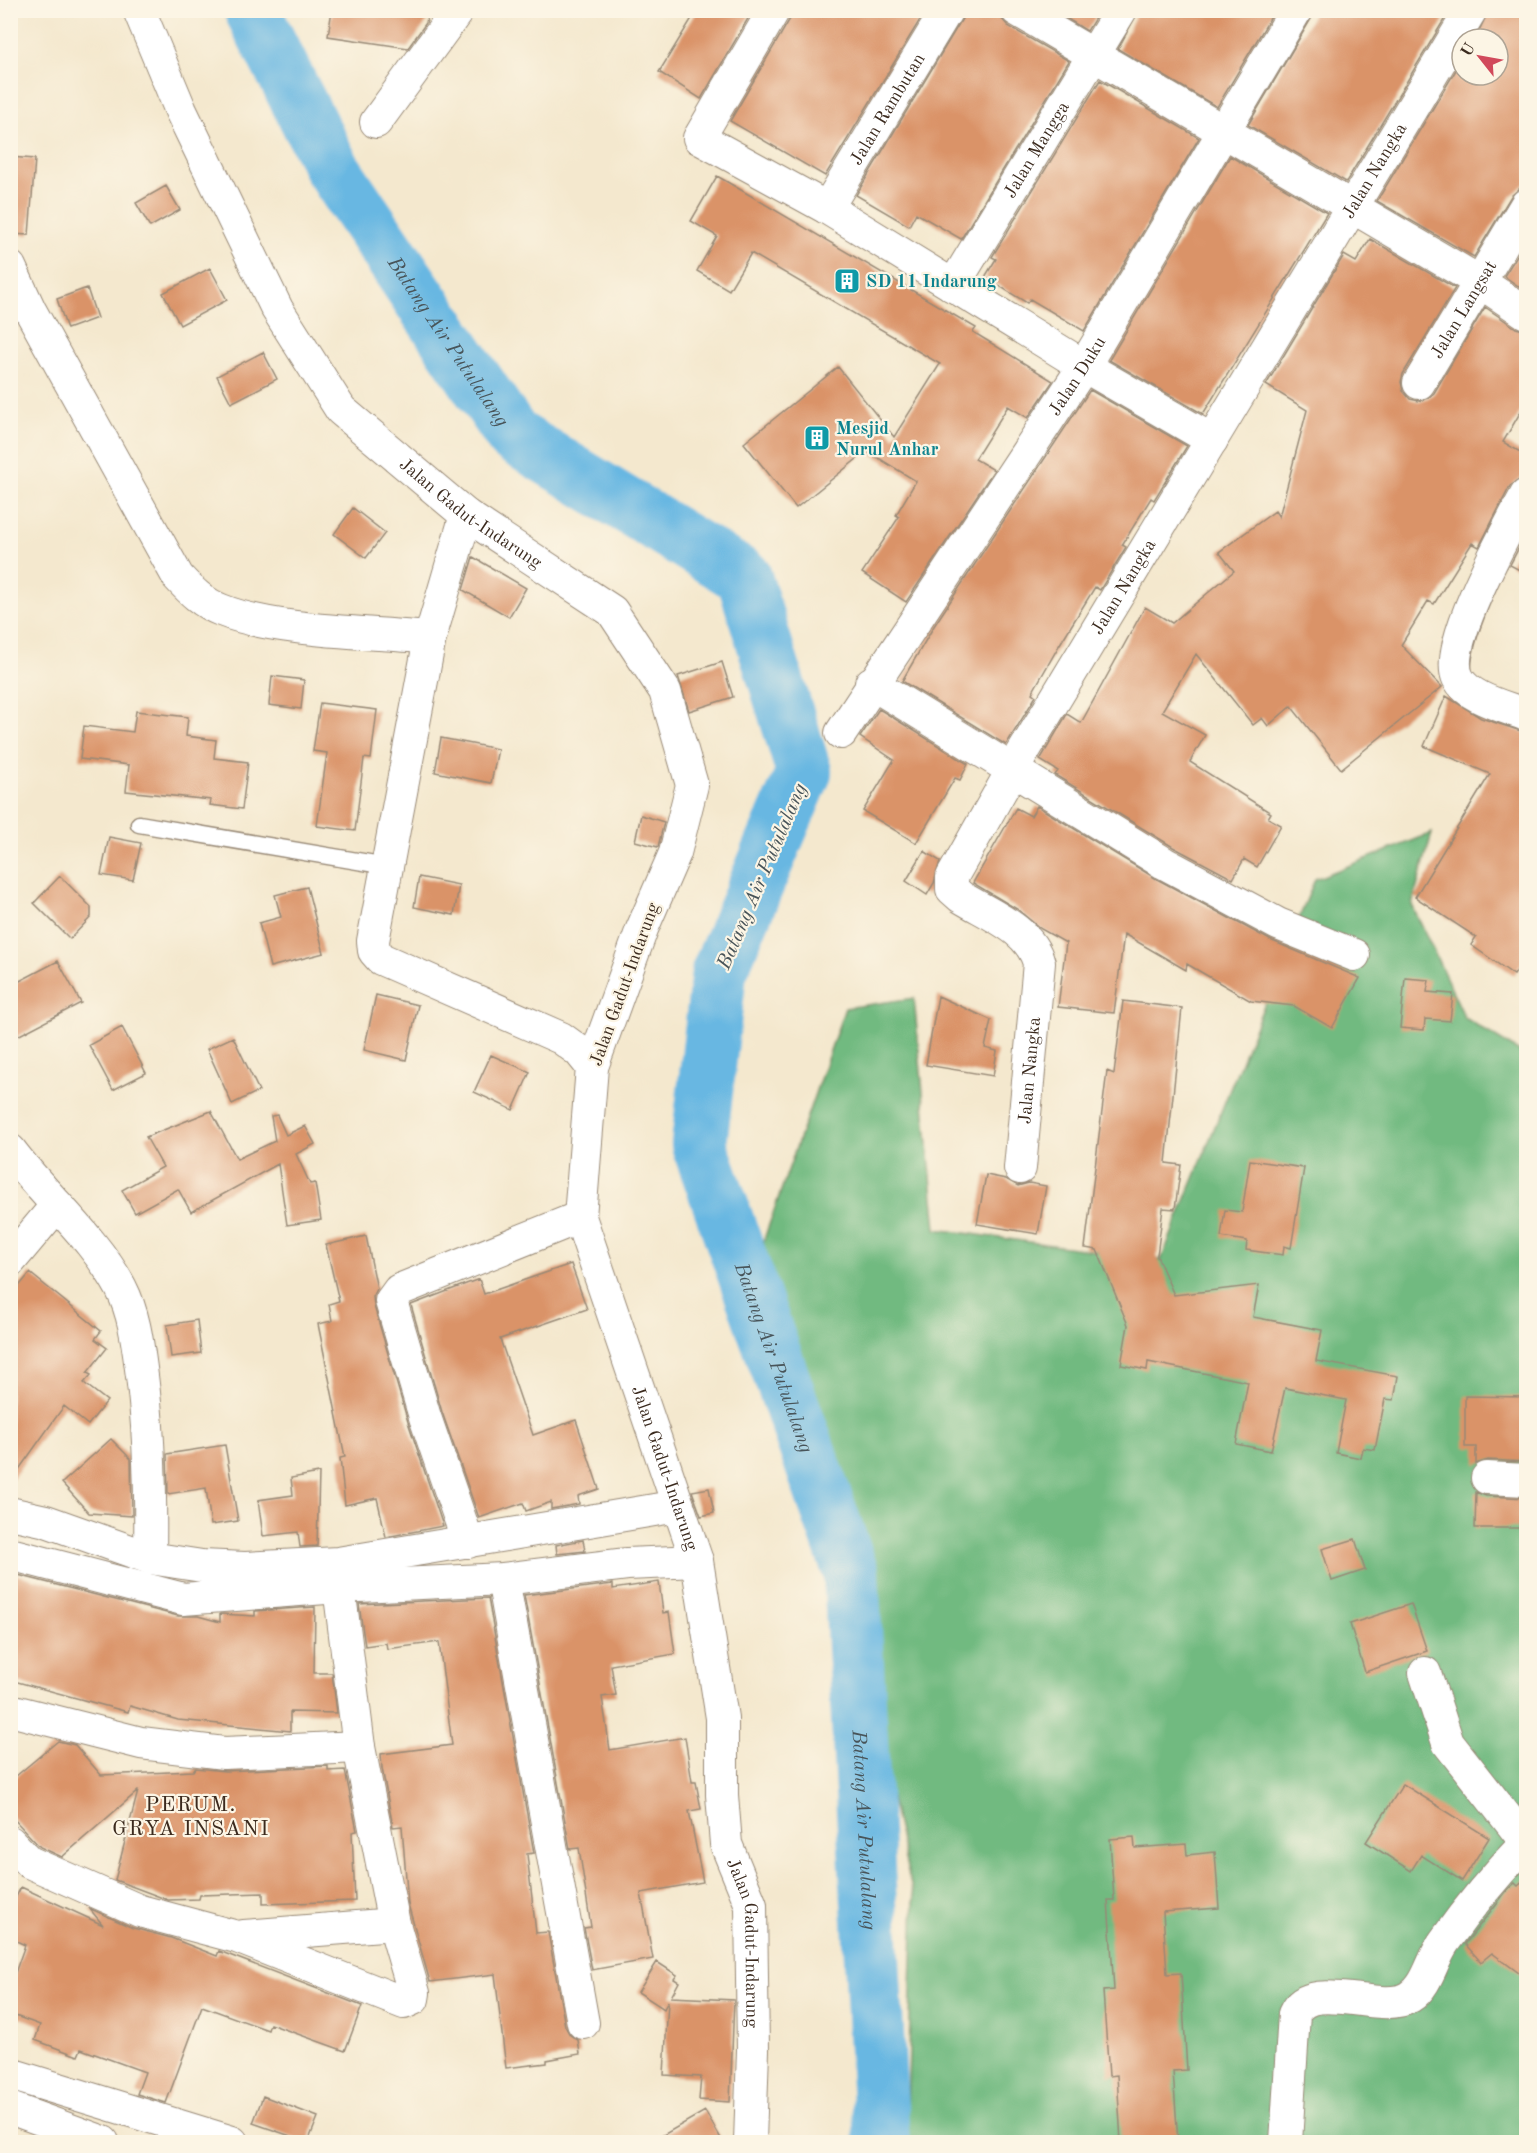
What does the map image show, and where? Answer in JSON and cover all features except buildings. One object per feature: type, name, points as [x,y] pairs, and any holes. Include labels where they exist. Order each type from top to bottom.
[{"type":"street","name":"Jalan Gadut-Indarung","points":[[139,10],[181,111],[276,309],[341,410],[466,515],[612,611],[665,691],[692,785],[675,853],[642,929],[592,1067],[580,1217],[697,1561],[722,1718],[722,1795],[726,1844],[751,1905],[753,2050],[750,2142]]},
{"type":"street","points":[[376,122],[458,10]]},
{"type":"street","points":[[774,10],[699,138],[827,208],[1084,366],[1212,440]]},
{"type":"street","name":"Jalan Rambutan","points":[[827,208],[947,10]]},
{"type":"street","points":[[1017,10],[1351,209],[1480,282],[1527,313]]},
{"type":"street","name":"Jalan Mangga","points":[[953,286],[1121,10]]},
{"type":"street","name":"Jalan Duku","points":[[841,733],[871,683],[1084,366],[1296,10]]},
{"type":"street","name":"Jalan Nangka","points":[[1020,1168],[1039,963],[1035,948],[1025,937],[961,897],[952,889],[952,877],[1013,769],[1471,10]]},
{"type":"street","name":"Jalan Langsat","points":[[1419,383],[1527,205]]},
{"type":"street","points":[[10,267],[30,310],[178,577],[196,596],[222,610],[280,625],[430,638]]},
{"type":"street","points":[[1527,495],[1485,573],[1455,666],[1458,680],[1474,693],[1527,715]]},
{"type":"street","points":[[466,515],[430,638],[373,941],[374,951],[381,958],[561,1038],[579,1051],[592,1067]]},
{"type":"street","points":[[871,683],[1164,863],[1278,924],[1354,955]]},
{"type":"street","points":[[10,1150],[101,1257],[122,1289],[134,1323],[147,1414],[152,1478],[150,1558]]},
{"type":"street","points":[[10,1261],[57,1205]]},
{"type":"street","points":[[468,1542],[425,1417],[391,1301],[399,1290],[580,1217]]},
{"type":"street","points":[[1487,1478],[1527,1480]]},
{"type":"street","points":[[10,1513],[46,1521],[150,1558],[202,1566],[245,1568],[338,1563],[678,1506]]},
{"type":"street","points":[[10,1554],[183,1599],[339,1587],[503,1579],[627,1564],[697,1561]]},
{"type":"street","points":[[503,1579],[583,2023]]},
{"type":"street","points":[[10,1842],[29,1862],[140,1911],[237,1937],[404,2003],[414,1996],[394,1924],[359,1747],[339,1587]]},
{"type":"street","points":[[1286,2142],[1294,2014],[1297,2008],[1309,2000],[1320,1998],[1393,2002],[1411,1996],[1418,1990],[1443,1943],[1527,1843],[1448,1743],[1425,1673]]},
{"type":"street","points":[[10,1710],[141,1743],[212,1751],[359,1747]]},
{"type":"street","points":[[237,1937],[394,1924]]},
{"type":"street","points":[[10,2074],[232,2142]]},
{"type":"street","points":[[10,2108],[88,2140],[97,2101]]},
{"type":"lane","points":[[139,824],[387,866]]},
{"type":"green space","points":[[1432,833],[1412,905],[1465,1018],[1526,1056],[1526,2142],[906,2142],[914,1898],[763,1242],[845,1008],[914,998],[936,1229],[1161,1260],[1315,879]]},
{"type":"waterway","name":"Batang Air Putulalang","points":[[252,10],[332,168],[513,436],[744,577],[804,772],[719,972],[699,1144],[851,1573],[882,2142]]},
{"type":"place","name":"SD 11 Indarung","points":[[847,281]]},
{"type":"place","name":"Mesjid Nurul Anhar","points":[[817,438]]},
{"type":"district","name":"PERUM. GRYA INSANI","points":[[191,1816]]}]
